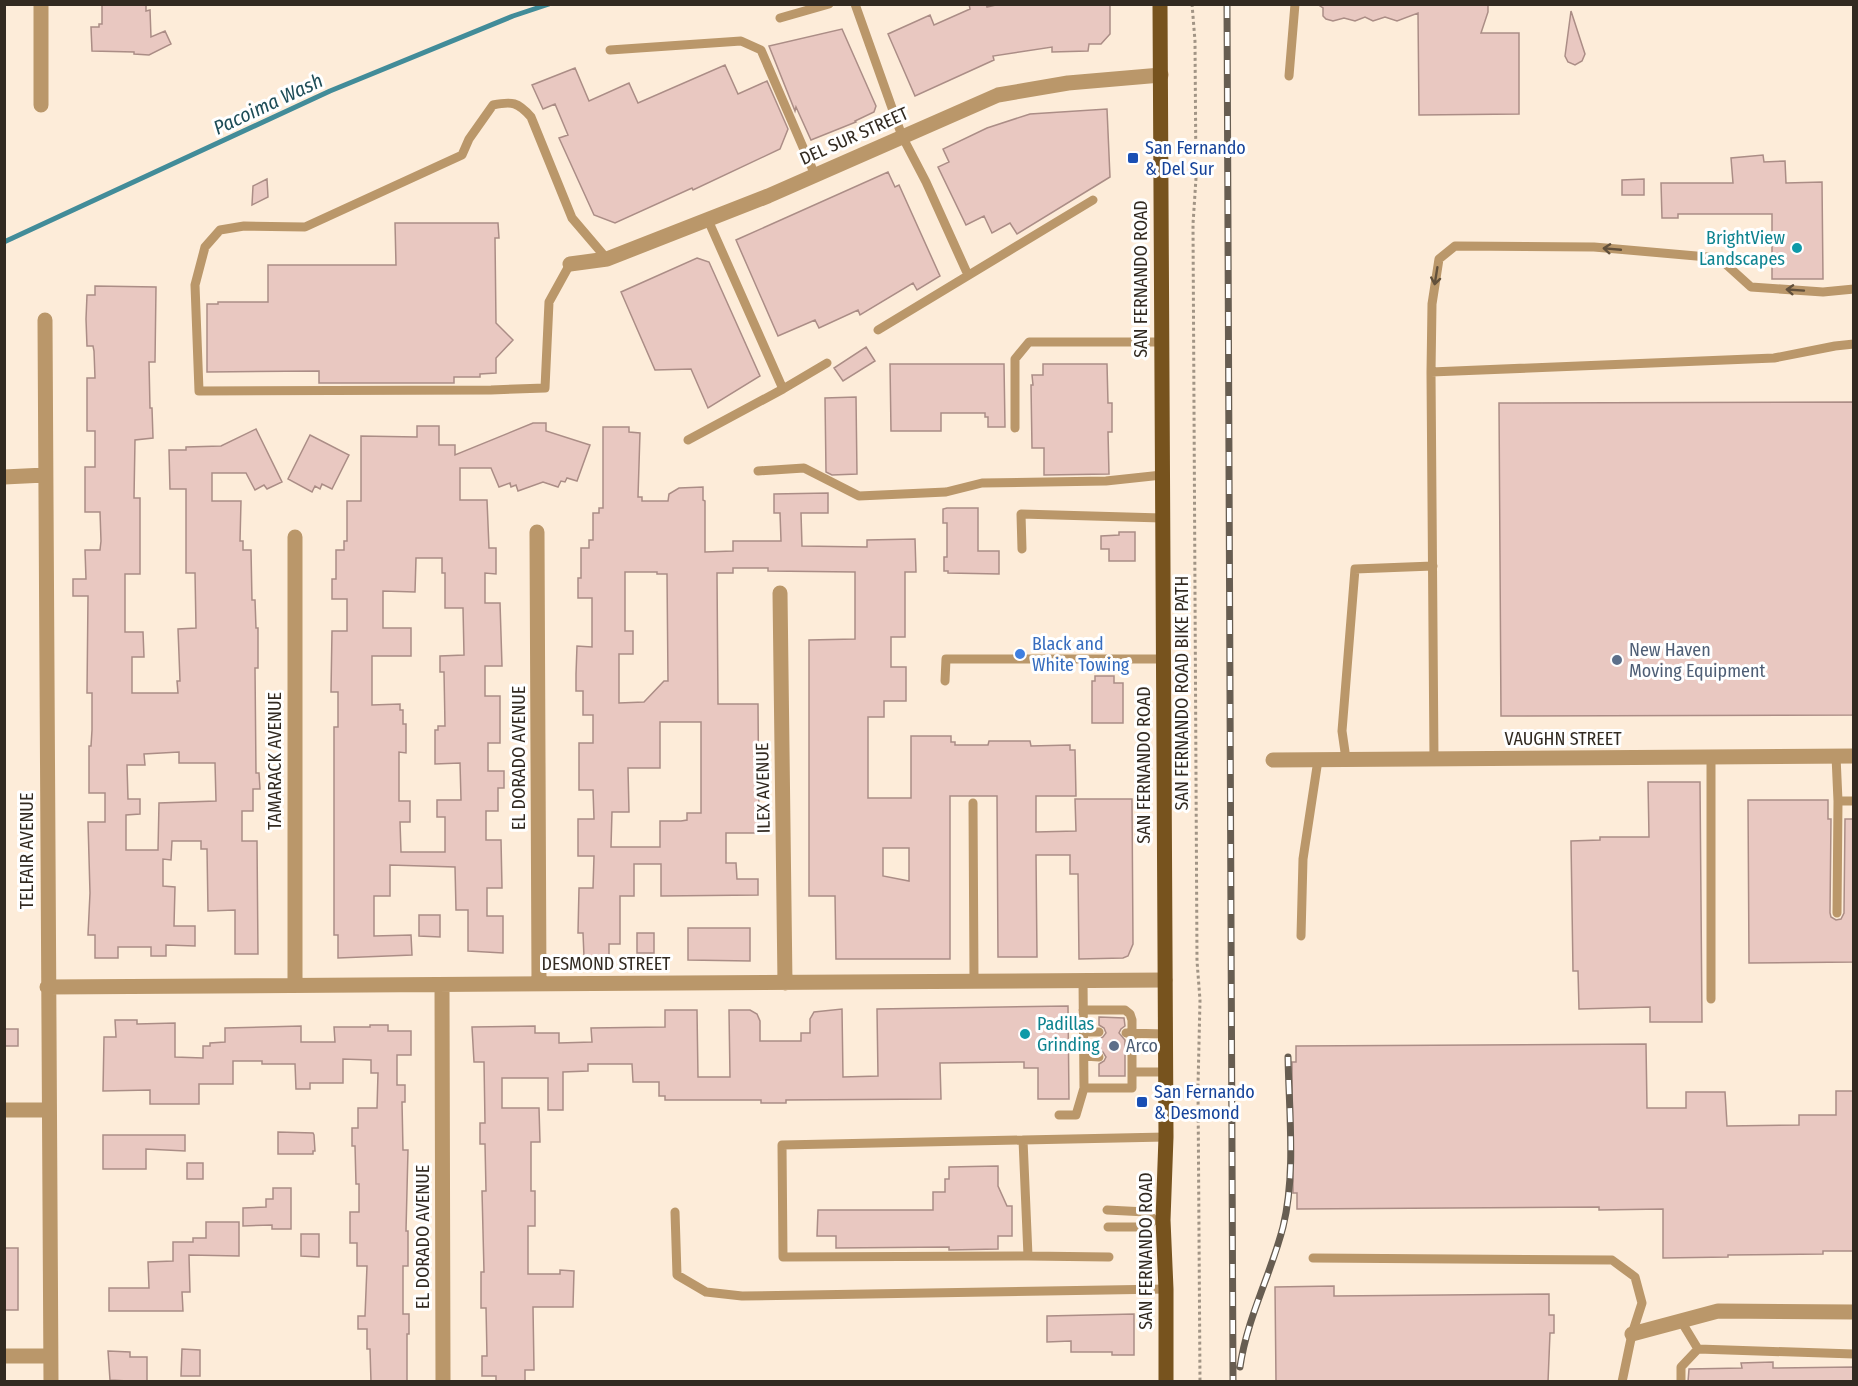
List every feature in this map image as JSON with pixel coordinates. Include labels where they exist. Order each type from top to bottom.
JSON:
[{"type":"main road","name":"SAN FERNANDO ROAD","points":[[1160,4],[1166,1137],[1159,1220],[1166,1289],[1166,1382]]},
{"type":"street","points":[[41,4],[41,105]]},
{"type":"street","name":"DEL SUR STREET","points":[[570,264],[607,259],[708,220],[998,95],[1068,82],[1161,75]]},
{"type":"street","name":"TELFAIR AVENUE","points":[[45,320],[51,1382]]},
{"type":"street","points":[[4,477],[45,475]]},
{"type":"street","name":"EL DORADO AVENUE","points":[[537,532],[539,984]]},
{"type":"street","name":"TAMARACK AVENUE","points":[[295,537],[295,985]]},
{"type":"street","name":"ILEX AVENUE","points":[[780,593],[785,983]]},
{"type":"street","name":"VAUGHN STREET","points":[[1273,760],[1854,756]]},
{"type":"street","name":"DESMOND STREET","points":[[47,987],[1165,980]]},
{"type":"street","name":"EL DORADO AVENUE","points":[[442,985],[443,1382]]},
{"type":"street","points":[[4,1110],[48,1110]]},
{"type":"street","points":[[1632,1334],[1718,1311],[1854,1312]]},
{"type":"street","points":[[4,1356],[50,1356]]},
{"type":"lane","points":[[780,18],[829,4]]},
{"type":"lane","points":[[855,4],[902,136],[926,182],[968,275]]},
{"type":"lane","points":[[1289,76],[1294,4]]},
{"type":"lane","points":[[610,50],[741,41],[761,50],[815,175]]},
{"type":"lane","points":[[570,264],[549,302],[545,388],[199,390],[195,285],[206,246],[220,230],[244,226],[304,227],[462,155],[469,139],[493,105],[507,102],[520,105],[531,117],[572,218],[607,259]]},
{"type":"lane","points":[[878,330],[1093,200]]},
{"type":"lane","points":[[708,220],[783,388]]},
{"type":"lane","points":[[1434,759],[1431,372],[1432,304],[1439,259],[1455,246],[1594,247],[1719,258],[1751,287],[1823,292],[1854,290]]},
{"type":"lane","points":[[1015,428],[1015,359],[1029,342],[1161,342]]},
{"type":"lane","points":[[1431,372],[1774,358],[1854,344]]},
{"type":"lane","points":[[688,440],[827,363]]},
{"type":"lane","points":[[758,471],[804,468],[859,496],[946,492],[982,483],[1106,481],[1162,475]]},
{"type":"lane","points":[[1022,549],[1021,514],[1162,518]]},
{"type":"lane","points":[[1346,759],[1342,731],[1355,569],[1433,566]]},
{"type":"lane","points":[[945,681],[946,659],[1163,659]]},
{"type":"lane","points":[[1836,756],[1837,913]]},
{"type":"lane","points":[[1710,757],[1711,999]]},
{"type":"lane","points":[[1301,936],[1303,859],[1318,760]]},
{"type":"lane","points":[[1838,801],[1854,801]]},
{"type":"lane","points":[[973,803],[974,980]]},
{"type":"lane","points":[[1059,1115],[1076,1115],[1084,1088],[1083,980]]},
{"type":"lane","points":[[1083,1010],[1125,1010],[1130,1014],[1132,1020],[1129,1033],[1132,1088],[1084,1088]]},
{"type":"lane","points":[[1084,1032],[1099,1032]]},
{"type":"lane","points":[[1129,1033],[1165,1034]]},
{"type":"lane","points":[[1084,1056],[1099,1057]]},
{"type":"lane","points":[[1132,1072],[1165,1072]]},
{"type":"lane","points":[[1109,1257],[783,1257],[783,1145],[1166,1137]]},
{"type":"lane","points":[[1023,1140],[1028,1257]]},
{"type":"lane","points":[[1107,1210],[1146,1212],[1159,1220],[1147,1227],[1108,1227]]},
{"type":"lane","points":[[675,1212],[677,1275],[706,1292],[742,1296],[1166,1289]]},
{"type":"lane","points":[[1313,1258],[1612,1260],[1635,1277],[1642,1303],[1632,1334],[1622,1382]]},
{"type":"lane","points":[[1681,1321],[1698,1349]]},
{"type":"lane","points":[[1681,1382],[1681,1367],[1698,1349],[1854,1354]]},
{"type":"path","name":"SAN FERNANDO ROAD BIKE PATH","points":[[1192,4],[1195,41],[1196,178],[1193,236],[1197,950],[1200,1000],[1198,1086],[1200,1382]]},
{"type":"building","points":[[102,4],[146,4],[146,11],[150,10],[151,37],[165,31],[171,44],[149,55],[134,54],[134,52],[92,51],[91,27],[99,27],[99,24],[102,24]]},
{"type":"building","points":[[969,4],[986,4],[987,7],[1000,4],[1110,4],[1110,34],[1101,44],[1089,44],[1088,51],[1052,52],[1052,47],[993,56],[994,60],[915,96],[888,34],[930,15],[934,25],[970,9]]},
{"type":"building","points":[[1317,4],[1488,4],[1488,12],[1481,33],[1519,33],[1519,114],[1419,115],[1418,13],[1397,21],[1385,17],[1373,21],[1365,17],[1355,21],[1344,18],[1333,21],[1323,16],[1323,8]]},
{"type":"building","points":[[1571,11],[1585,54],[1582,61],[1575,65],[1568,62],[1565,56]]},
{"type":"building","points":[[842,29],[876,106],[874,112],[856,122],[811,140],[796,107],[795,111],[769,46]]},
{"type":"building","points":[[725,65],[738,94],[767,81],[788,129],[780,149],[693,190],[692,188],[615,223],[594,215],[559,138],[568,135],[555,104],[543,109],[532,85],[575,68],[589,101],[629,83],[638,103]]},
{"type":"building","points":[[1107,109],[1110,177],[1017,234],[1010,223],[992,233],[984,216],[966,225],[938,167],[949,162],[943,149],[987,128],[1030,114]]},
{"type":"building","name":"BrightView Landscapes","points":[[1763,155],[1764,162],[1785,161],[1786,183],[1822,182],[1823,279],[1772,279],[1772,214],[1678,214],[1678,218],[1662,218],[1661,183],[1733,183],[1731,158]]},
{"type":"building","points":[[888,172],[895,187],[899,185],[940,276],[917,290],[913,283],[860,315],[858,310],[819,328],[815,320],[778,336],[736,240]]},
{"type":"building","points":[[267,179],[268,197],[252,205],[253,186]]},
{"type":"building","points":[[1644,179],[1644,195],[1622,195],[1622,180]]},
{"type":"building","points":[[395,223],[498,223],[499,238],[495,238],[496,323],[513,340],[496,358],[496,373],[480,374],[480,377],[454,377],[454,383],[319,383],[319,371],[207,372],[207,304],[268,302],[268,265],[396,265]]},
{"type":"building","points":[[697,258],[709,262],[760,376],[708,408],[691,369],[655,370],[621,292]]},
{"type":"building","points":[[95,286],[156,287],[155,362],[149,362],[153,438],[135,440],[134,498],[140,498],[140,574],[125,574],[125,632],[143,632],[144,657],[132,657],[132,693],[178,693],[177,681],[180,681],[178,629],[196,628],[195,573],[186,573],[186,489],[170,489],[169,450],[221,446],[256,429],[282,482],[267,489],[264,485],[255,490],[246,473],[212,473],[212,501],[241,501],[240,541],[243,541],[243,550],[251,550],[252,600],[255,600],[256,628],[258,628],[258,668],[255,668],[256,773],[259,773],[260,789],[253,789],[253,811],[242,811],[242,841],[257,841],[258,954],[235,954],[235,910],[208,911],[207,849],[201,849],[201,841],[172,841],[171,860],[163,859],[163,886],[175,887],[174,926],[195,926],[195,946],[166,945],[166,956],[151,956],[151,947],[118,947],[118,958],[95,958],[95,935],[88,935],[90,893],[88,822],[105,822],[105,793],[89,793],[92,693],[87,693],[88,596],[73,596],[73,579],[86,579],[85,550],[100,550],[101,541],[100,512],[85,512],[85,467],[95,467],[95,431],[87,431],[87,378],[95,378],[93,346],[87,346],[87,295],[95,295]],"holes":[[[179,752],[179,763],[215,763],[216,801],[159,803],[158,850],[126,850],[126,815],[140,814],[140,799],[128,799],[127,765],[145,765],[144,754]]]},
{"type":"building","points":[[866,347],[875,361],[843,381],[834,368]]},
{"type":"building","points":[[890,364],[1004,364],[1005,427],[988,427],[988,417],[985,417],[985,413],[941,413],[941,431],[891,431]]},
{"type":"building","points":[[1043,364],[1107,364],[1108,403],[1112,403],[1112,432],[1108,432],[1109,474],[1044,475],[1044,448],[1032,448],[1031,385],[1033,385],[1032,375],[1043,375]]},
{"type":"building","points":[[856,397],[857,474],[832,475],[826,472],[825,398]]},
{"type":"building","points":[[1854,402],[1854,715],[1501,716],[1499,403]]},
{"type":"building","points":[[533,423],[546,423],[546,431],[590,445],[577,481],[567,478],[565,482],[561,481],[558,487],[543,482],[518,491],[516,485],[511,487],[510,483],[499,487],[491,468],[460,468],[460,500],[487,500],[489,548],[496,548],[496,574],[485,573],[485,603],[500,603],[502,666],[485,666],[485,696],[500,696],[500,743],[488,743],[488,771],[504,771],[504,788],[498,788],[498,811],[486,811],[486,840],[501,840],[502,888],[487,888],[487,916],[503,916],[503,953],[468,951],[468,910],[456,910],[455,867],[390,865],[390,896],[374,896],[374,936],[411,935],[412,955],[338,958],[338,935],[334,935],[334,727],[338,727],[338,692],[331,692],[332,631],[347,631],[347,599],[332,599],[332,579],[336,579],[336,550],[344,550],[344,541],[347,541],[347,501],[361,501],[361,436],[417,437],[417,426],[439,426],[439,445],[455,445],[455,455]],"holes":[[[416,558],[442,558],[442,573],[445,573],[445,608],[463,608],[464,655],[440,656],[440,672],[444,672],[445,726],[438,726],[438,730],[435,730],[435,764],[460,763],[461,800],[437,800],[437,817],[445,817],[445,852],[401,852],[400,822],[410,822],[410,801],[399,801],[399,752],[406,753],[406,724],[403,724],[403,710],[400,710],[400,704],[372,705],[372,656],[411,656],[411,628],[383,628],[383,591],[415,592]]]},
{"type":"building","points":[[603,427],[629,427],[629,432],[640,433],[638,497],[642,497],[642,501],[668,501],[669,494],[679,488],[703,487],[705,552],[733,551],[733,541],[781,541],[780,513],[774,513],[774,494],[828,493],[828,513],[801,513],[802,546],[867,547],[867,540],[915,539],[916,572],[905,572],[905,637],[891,637],[891,667],[906,667],[906,701],[884,701],[884,717],[868,717],[868,798],[911,798],[911,736],[951,736],[951,742],[955,742],[955,745],[988,745],[989,741],[1030,741],[1031,746],[1070,745],[1070,750],[1075,750],[1076,796],[1036,796],[1036,832],[1076,831],[1075,799],[1132,799],[1133,944],[1128,956],[1079,959],[1078,874],[1070,874],[1070,855],[1036,855],[1037,957],[998,957],[997,796],[950,796],[950,959],[836,959],[835,896],[809,896],[809,640],[855,639],[855,572],[768,571],[768,568],[733,568],[733,573],[717,573],[718,704],[758,704],[759,833],[726,833],[726,863],[736,863],[737,879],[758,879],[758,895],[661,896],[661,864],[634,864],[634,896],[620,896],[620,944],[609,944],[609,957],[584,957],[583,933],[578,933],[579,888],[593,888],[594,856],[578,856],[578,819],[594,819],[593,790],[579,790],[579,743],[593,743],[593,715],[583,715],[583,691],[576,691],[576,674],[577,646],[592,647],[592,598],[578,598],[578,578],[581,578],[581,548],[589,548],[589,540],[593,540],[593,513],[599,513],[599,508],[603,508]],"holes":[[[625,572],[667,574],[668,681],[664,681],[644,702],[619,703],[619,654],[633,654],[633,631],[625,631]],[[660,722],[701,722],[701,813],[687,813],[687,820],[660,821],[660,847],[611,847],[612,812],[629,812],[628,768],[660,768]],[[883,848],[909,848],[909,881],[883,876]]]},
{"type":"building","points":[[310,435],[349,455],[332,489],[322,484],[320,489],[315,486],[312,492],[288,479]]},
{"type":"building","points":[[978,508],[978,551],[999,551],[999,574],[944,571],[944,557],[947,557],[947,523],[943,523],[943,509]]},
{"type":"building","points":[[1119,532],[1135,532],[1135,561],[1109,561],[1109,549],[1101,549],[1101,536],[1119,535]]},
{"type":"building","points":[[1095,676],[1114,676],[1114,683],[1123,683],[1123,723],[1092,723],[1092,681],[1095,681]]},
{"type":"building","points":[[1648,782],[1700,782],[1702,1022],[1650,1022],[1650,1007],[1579,1009],[1578,971],[1573,971],[1571,841],[1600,840],[1600,837],[1649,837]]},
{"type":"building","points":[[1748,800],[1828,800],[1828,819],[1831,819],[1830,913],[1831,917],[1836,920],[1841,919],[1844,913],[1845,819],[1854,819],[1854,962],[1749,963]]},
{"type":"building","points":[[419,915],[440,915],[440,937],[419,936]]},
{"type":"building","points":[[688,928],[750,928],[750,961],[688,960]]},
{"type":"building","points":[[637,933],[654,933],[654,953],[637,953]]},
{"type":"building","points":[[1068,1006],[1069,1099],[1038,1099],[1038,1068],[1024,1068],[1024,1062],[940,1063],[941,1099],[786,1100],[786,1103],[761,1103],[761,1100],[665,1100],[665,1096],[659,1096],[659,1082],[633,1082],[632,1064],[588,1064],[588,1071],[563,1072],[563,1110],[548,1110],[548,1078],[502,1078],[502,1108],[539,1108],[540,1142],[531,1142],[531,1191],[535,1191],[535,1226],[528,1226],[528,1274],[560,1274],[560,1270],[574,1271],[573,1307],[533,1307],[534,1370],[525,1370],[525,1382],[496,1382],[496,1376],[482,1376],[482,1356],[487,1356],[486,1308],[481,1308],[481,1272],[484,1272],[482,1191],[486,1191],[485,1144],[480,1144],[480,1123],[485,1123],[484,1062],[474,1062],[472,1027],[535,1026],[535,1033],[559,1033],[559,1043],[592,1042],[591,1028],[665,1027],[665,1010],[697,1010],[698,1077],[730,1077],[729,1010],[750,1010],[757,1014],[760,1021],[760,1041],[801,1041],[801,1033],[810,1033],[810,1019],[814,1012],[842,1009],[843,1077],[878,1076],[877,1009]]},
{"type":"building","points":[[1099,1017],[1124,1018],[1125,1026],[1119,1033],[1125,1040],[1125,1076],[1099,1076],[1099,1064],[1106,1057],[1099,1050],[1099,1039],[1106,1033],[1099,1025]]},
{"type":"building","points":[[115,1020],[137,1020],[137,1024],[175,1023],[175,1057],[203,1058],[203,1046],[225,1042],[225,1028],[301,1026],[301,1042],[335,1042],[334,1027],[388,1025],[388,1031],[411,1031],[411,1055],[397,1055],[397,1085],[405,1085],[405,1102],[402,1102],[403,1150],[408,1150],[406,1231],[408,1231],[408,1266],[403,1266],[403,1314],[409,1314],[407,1382],[371,1382],[367,1329],[358,1329],[358,1316],[365,1316],[367,1266],[357,1266],[357,1243],[350,1243],[350,1212],[359,1212],[359,1184],[356,1184],[352,1128],[358,1128],[358,1108],[377,1108],[378,1073],[371,1073],[371,1060],[343,1059],[343,1083],[310,1083],[310,1089],[296,1089],[295,1064],[233,1061],[233,1084],[199,1084],[199,1104],[150,1104],[150,1090],[103,1091],[104,1037],[116,1037]]},
{"type":"building","points":[[4,1029],[18,1029],[18,1046],[4,1046]]},
{"type":"building","points":[[1646,1044],[1647,1108],[1686,1108],[1686,1092],[1725,1092],[1727,1126],[1799,1125],[1799,1115],[1836,1115],[1836,1091],[1854,1091],[1854,1251],[1823,1251],[1823,1254],[1663,1258],[1663,1209],[1599,1210],[1599,1207],[1297,1209],[1297,1193],[1293,1193],[1292,1062],[1296,1062],[1296,1046]]},
{"type":"building","points":[[278,1132],[313,1133],[315,1151],[313,1154],[278,1154]]},
{"type":"building","points":[[103,1135],[185,1135],[185,1151],[146,1149],[146,1169],[103,1169]]},
{"type":"building","points":[[187,1163],[203,1163],[203,1179],[187,1179]]},
{"type":"building","points":[[998,1166],[998,1186],[1007,1206],[1012,1206],[1012,1236],[998,1236],[998,1249],[836,1248],[836,1236],[817,1236],[818,1210],[933,1210],[933,1192],[945,1192],[945,1179],[949,1179],[949,1167]]},
{"type":"building","points":[[273,1188],[291,1188],[291,1229],[272,1229],[272,1225],[243,1226],[243,1208],[266,1207],[266,1199],[273,1199]]},
{"type":"building","points":[[206,1222],[239,1222],[239,1256],[189,1255],[190,1292],[182,1292],[183,1311],[109,1311],[109,1288],[149,1288],[148,1262],[173,1261],[173,1242],[193,1242],[193,1238],[206,1238]]},
{"type":"building","points":[[301,1234],[319,1234],[319,1257],[301,1256]]},
{"type":"building","points":[[4,1248],[18,1248],[18,1310],[4,1310]]},
{"type":"building","points":[[1334,1286],[1334,1296],[1549,1294],[1549,1315],[1554,1315],[1554,1333],[1550,1333],[1548,1382],[1276,1382],[1275,1287]]},
{"type":"building","points":[[1134,1314],[1134,1355],[1112,1355],[1112,1352],[1071,1352],[1071,1341],[1047,1342],[1047,1316]]},
{"type":"building","points":[[182,1349],[200,1350],[200,1376],[181,1376]]},
{"type":"building","points":[[108,1351],[130,1352],[130,1357],[147,1357],[147,1382],[110,1380]]},
{"type":"building","points":[[1773,1362],[1773,1368],[1854,1367],[1854,1382],[1688,1382],[1689,1369],[1742,1368],[1741,1363]]},
{"type":"waterway","name":"Pacoima Wash","points":[[4,242],[330,91],[513,16],[549,4]]},
{"type":"railway","points":[[1227,4],[1233,1382]]},
{"type":"railway","points":[[1240,1367],[1248,1331],[1278,1244],[1287,1207],[1291,1164],[1288,1057]]},
{"type":"place","name":"San Fernando & Del Sur","points":[[1133,158]]},
{"type":"place","name":"BrightView Landscapes","points":[[1797,248]]},
{"type":"place","name":"Black and White Towing","points":[[1020,654]]},
{"type":"place","name":"New Haven Moving Equipment","points":[[1617,660]]},
{"type":"place","name":"Padillas Grinding","points":[[1025,1034]]},
{"type":"place","name":"Arco","points":[[1114,1046]]},
{"type":"place","name":"San Fernando & Desmond","points":[[1142,1102]]}]
